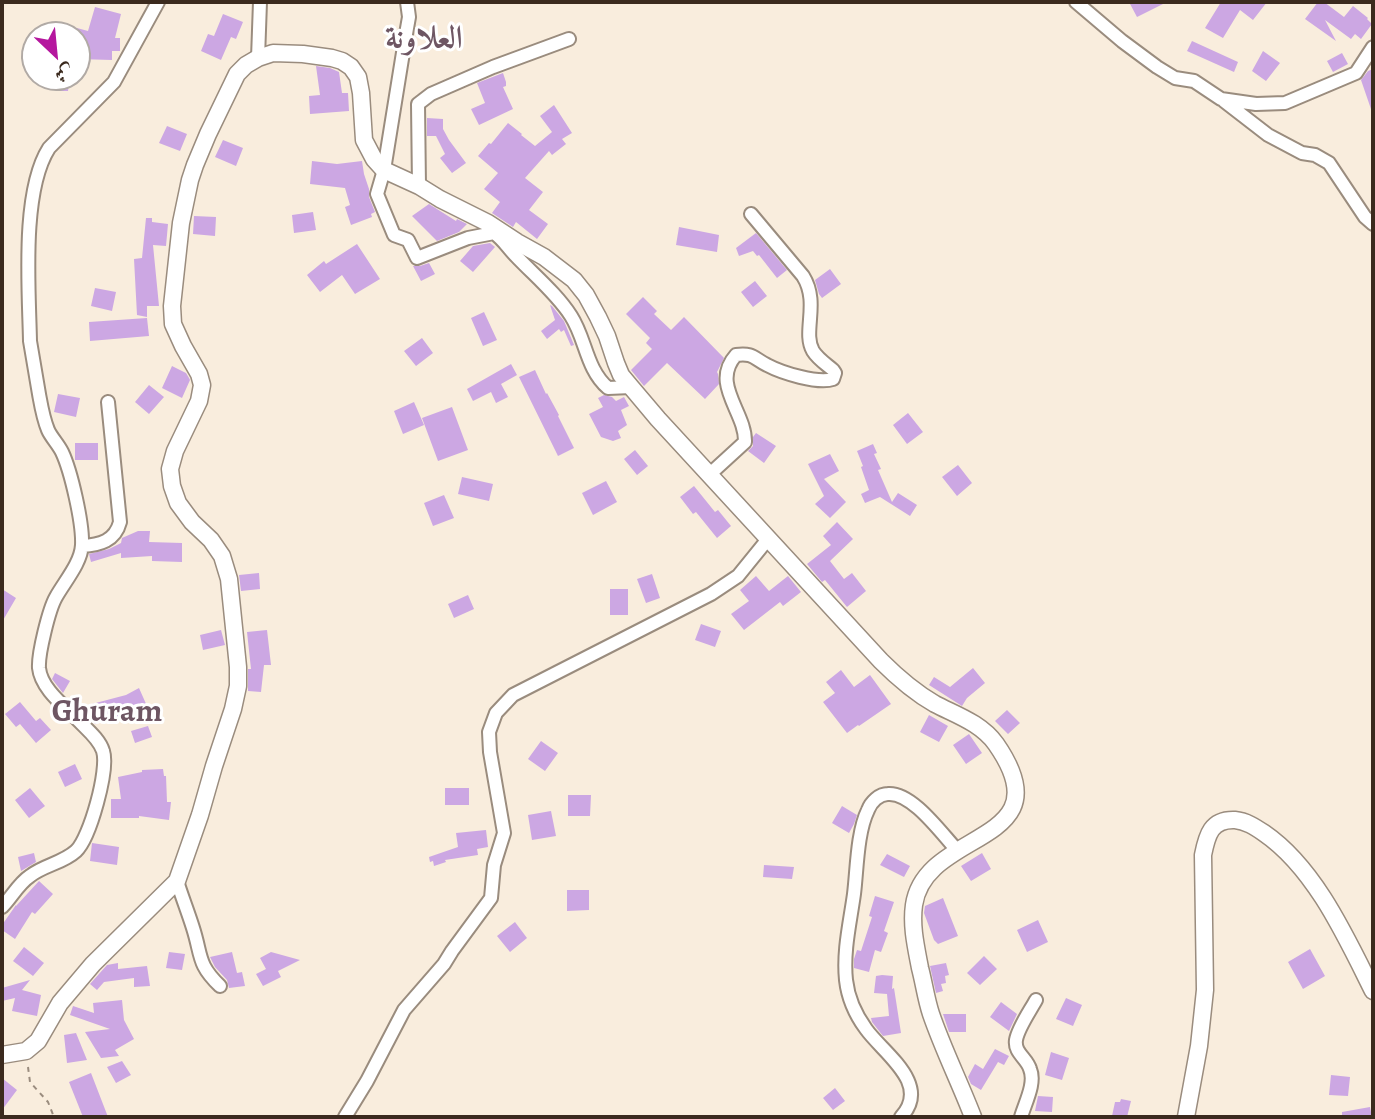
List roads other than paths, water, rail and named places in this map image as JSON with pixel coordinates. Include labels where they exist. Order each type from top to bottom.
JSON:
[{"type":"street","points":[[2,907],[30,876],[66,859],[78,849],[90,826],[105,763],[103,750],[96,739],[49,690],[39,670],[50,613],[55,599],[79,558],[82,546],[78,510],[68,469],[43,417],[32,357],[30,218],[43,157],[114,82],[158,2]]},
{"type":"street","points":[[258,58],[260,2]]},
{"type":"street","points":[[407,2],[409,18],[384,170],[377,194],[394,235],[408,240],[417,258],[468,238],[494,233],[572,317],[588,358],[602,382],[608,388],[631,387]]},
{"type":"street","points":[[1076,2],[1122,41],[1175,78],[1194,81],[1268,135],[1302,153],[1315,155],[1329,163],[1365,217],[1373,224]]},
{"type":"street","points":[[419,186],[418,104],[431,94],[569,38]]},
{"type":"street","points":[[1221,99],[1256,104],[1285,103],[1356,73],[1373,47]]},
{"type":"street","points":[[2,1055],[26,1051],[38,1041],[60,1003],[93,964],[177,881],[233,709],[238,667],[229,579],[222,556],[178,503],[172,486],[170,470],[175,451],[199,401],[202,385],[173,324],[176,265],[190,180],[208,134],[237,74],[246,65],[273,53],[303,54],[332,58],[351,66],[358,77],[365,140],[374,159],[384,170],[488,223],[544,257],[574,280],[598,317],[621,375],[658,419],[906,686],[984,730],[994,741],[1009,765],[1016,788],[1013,807],[1003,822],[981,838],[957,850],[931,870],[914,903],[915,947],[931,1013],[974,1117]]},
{"type":"street","points":[[710,474],[745,442],[726,373],[730,361],[736,355],[747,354],[767,365],[811,379],[830,380],[835,373],[811,348],[809,285],[751,214]]},
{"type":"street","points":[[82,546],[103,543],[112,538],[118,531],[120,522],[108,402]]},
{"type":"street","points":[[345,1117],[404,1010],[444,964],[491,898],[494,865],[505,833],[490,752],[489,732],[496,713],[513,695],[711,594],[738,576],[768,539]]},
{"type":"street","points":[[901,1117],[909,1106],[910,1083],[867,1031],[855,1012],[847,989],[845,969],[848,937],[863,823],[868,809],[874,800],[886,794],[909,800],[957,850]]},
{"type":"street","points":[[1186,1117],[1199,1045],[1205,990],[1203,855],[1206,836],[1215,825],[1226,820],[1241,820],[1252,825],[1293,857],[1310,878],[1355,954],[1373,991]]},
{"type":"street","points":[[177,881],[202,964],[220,986]]},
{"type":"street","points":[[1021,1117],[1032,1081],[1030,1067],[1018,1051],[1016,1038],[1036,1000]]},
{"type":"district","name":"العلاونة","points":[[424,40]]},
{"type":"district","name":"Ghuram","points":[[107,713]]}]
